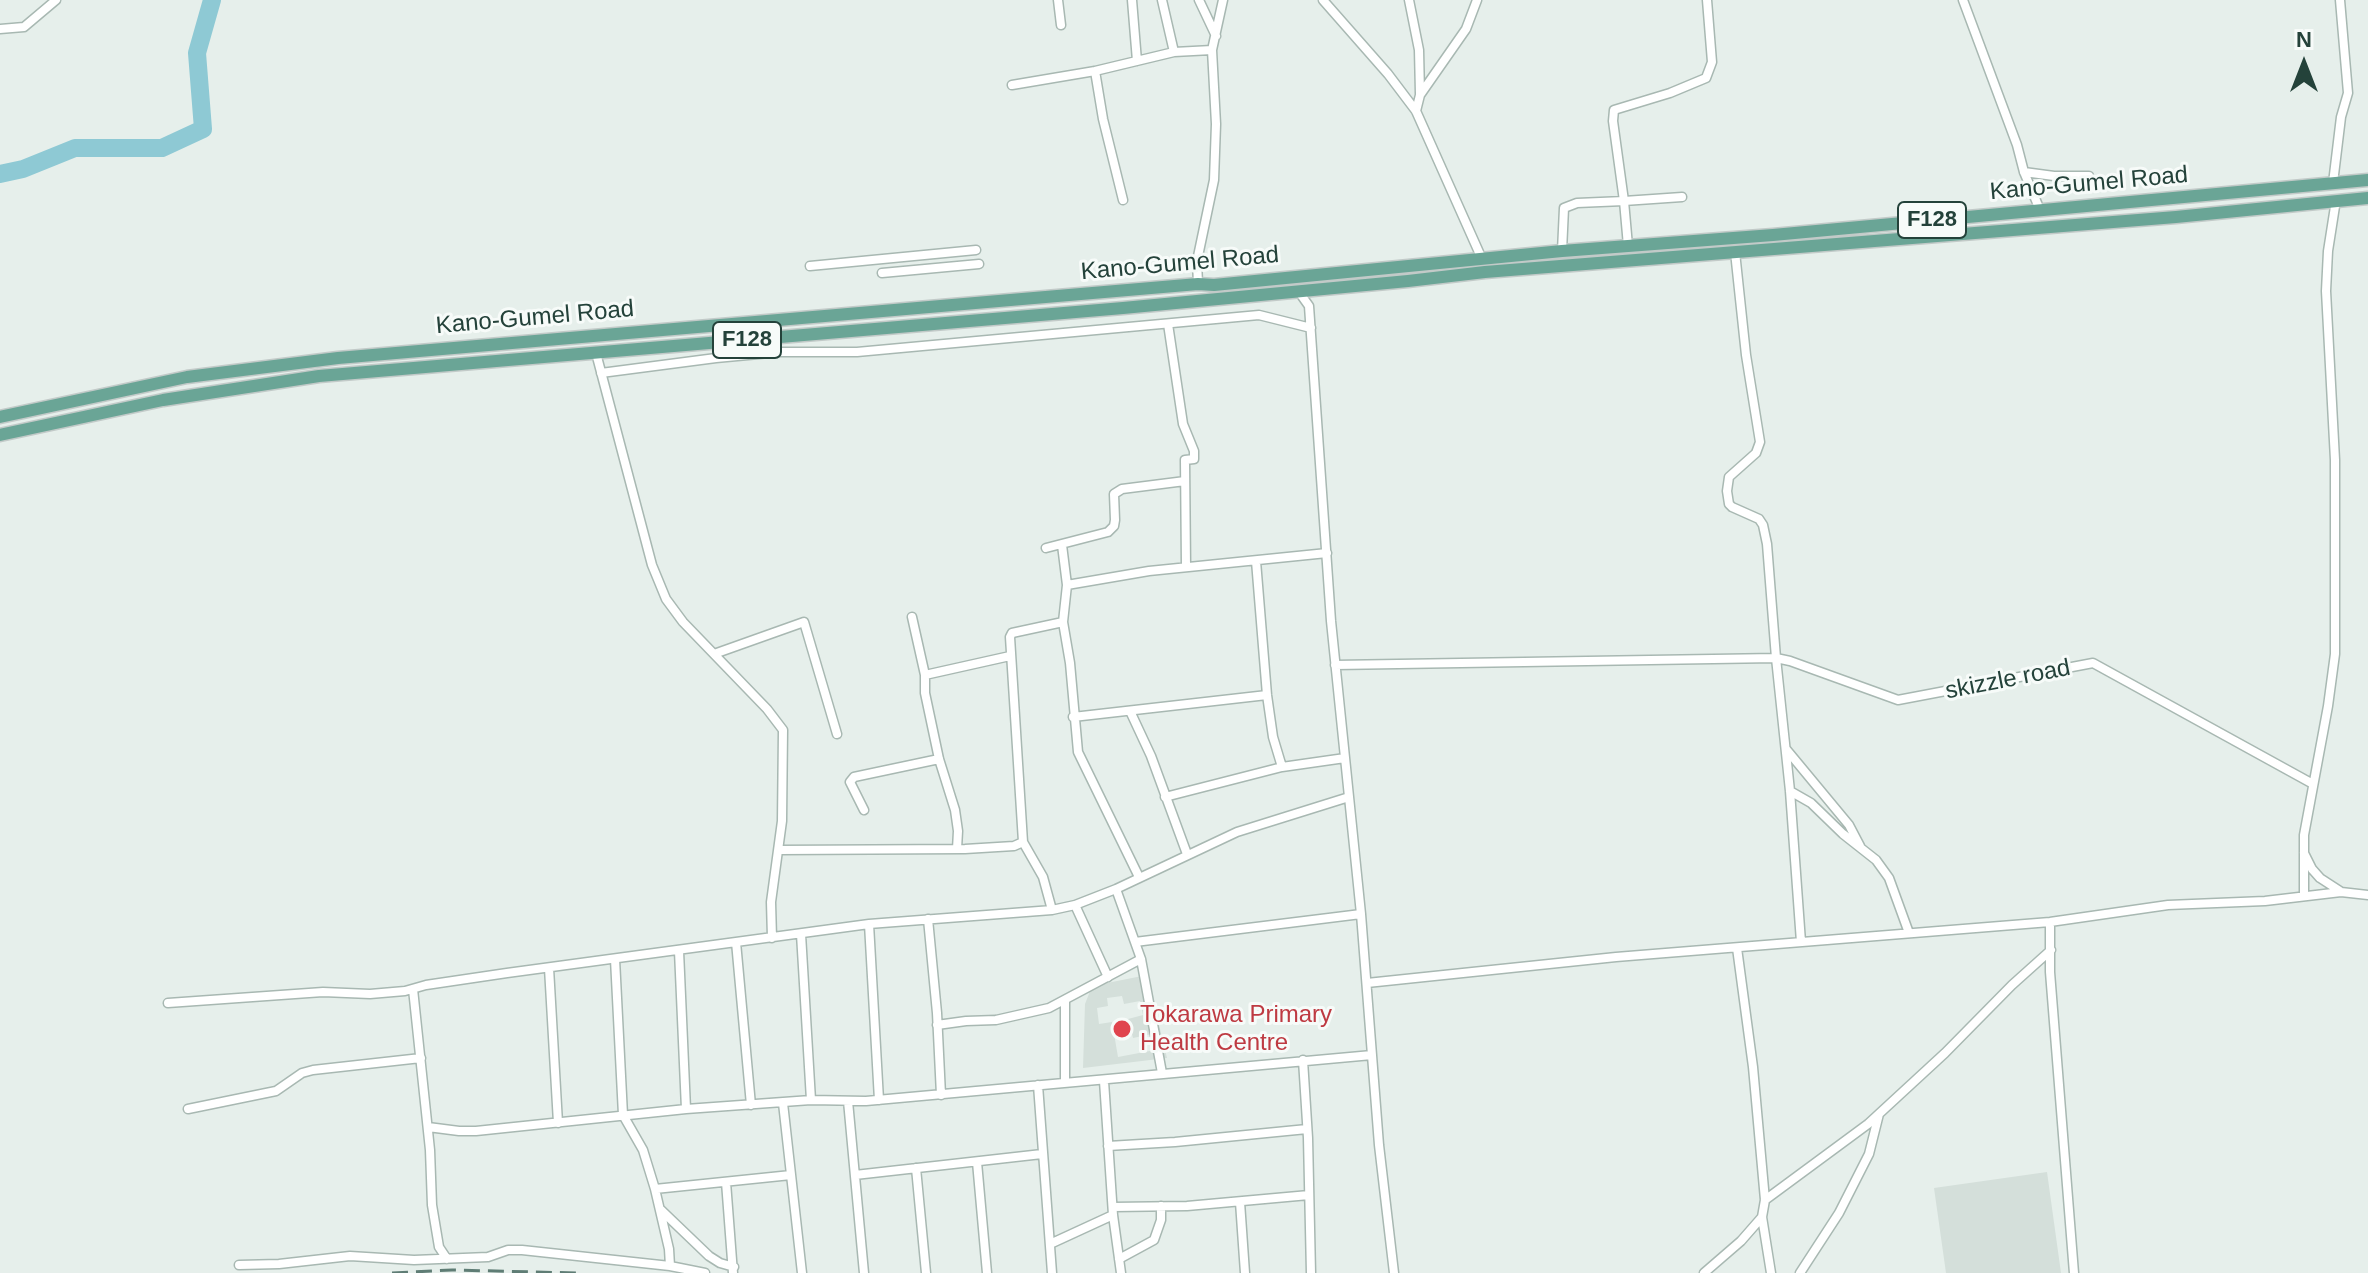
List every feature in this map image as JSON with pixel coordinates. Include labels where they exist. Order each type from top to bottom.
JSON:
[{"type":"main road","name":"Kano-Gumel Road","points":[[0,435],[191,395],[319,376],[1299,292],[1485,272],[1591,256],[1628,246],[2368,180]]},
{"type":"main road","name":"Kano-Gumel Road","points":[[0,417],[187,377],[364,355],[1214,285],[1562,251],[1591,256],[1735,252],[2176,217],[2368,198]]},
{"type":"main road","points":[[903,310],[903,327]]},
{"type":"main road","points":[[187,377],[191,395]]},
{"type":"street","points":[[0,29],[24,27],[56,0]]},
{"type":"street","points":[[1058,0],[1061,25]]},
{"type":"street","points":[[1132,0],[1137,61]]},
{"type":"street","points":[[1162,0],[1174,52]]},
{"type":"street","points":[[1199,0],[1216,36]]},
{"type":"street","points":[[1198,284],[1197,261],[1214,180],[1216,124],[1212,50],[1223,0]]},
{"type":"street","points":[[1323,0],[1416,111],[1482,259]]},
{"type":"street","points":[[1409,0],[1419,50],[1420,95],[1416,111]]},
{"type":"street","points":[[1420,95],[1466,29],[1477,0]]},
{"type":"street","points":[[1628,246],[1614,110],[1706,78],[1712,62],[1707,0]]},
{"type":"street","points":[[1963,0],[2040,210]]},
{"type":"street","points":[[2333,183],[2341,117],[2348,93],[2340,0]]},
{"type":"street","points":[[1012,85],[1095,71],[1174,52],[1212,50]]},
{"type":"street","points":[[1095,71],[1123,200]]},
{"type":"street","points":[[2024,172],[2089,176]]},
{"type":"street","points":[[1562,251],[1564,208],[1577,203],[1682,197]]},
{"type":"street","points":[[2304,895],[2303,847],[2335,654],[2335,460],[2326,291],[2336,200]]},
{"type":"street","points":[[810,266],[976,250]]},
{"type":"street","points":[[1735,252],[1746,355],[1760,442],[1756,453],[1729,477],[1727,491],[1732,507],[1759,519],[1767,544],[1801,942]]},
{"type":"street","points":[[882,273],[979,264]]},
{"type":"street","points":[[1299,292],[1309,306],[1335,665],[1361,914],[1379,1145],[1394,1273]]},
{"type":"street","points":[[601,373],[767,353],[857,352],[1259,315],[1311,328]]},
{"type":"street","points":[[1168,324],[1183,424],[1194,451],[1194,459],[1185,460],[1186,567]]},
{"type":"street","points":[[596,353],[656,573],[672,609],[783,730],[784,770],[779,850],[771,902],[772,938]]},
{"type":"street","points":[[1046,548],[1104,534],[1112,529],[1115,520],[1114,494],[1122,489],[1185,481]]},
{"type":"street","points":[[1062,545],[1067,585],[1063,622],[1078,752],[1139,877]]},
{"type":"street","points":[[1067,585],[1186,567],[1327,553]]},
{"type":"street","points":[[1256,561],[1267,695],[1273,737],[1282,767]]},
{"type":"street","points":[[912,617],[939,759],[955,810],[957,849]]},
{"type":"street","points":[[714,654],[804,622],[837,734]]},
{"type":"street","points":[[1052,910],[1043,877],[1023,842],[1010,637],[1012,633],[1063,622]]},
{"type":"street","points":[[925,675],[1010,656]]},
{"type":"street","name":"skizzle road","points":[[1335,665],[1776,658],[1898,700],[2093,663],[2313,784]]},
{"type":"street","points":[[1073,717],[1267,695]]},
{"type":"street","points":[[1130,711],[1151,756],[1187,854]]},
{"type":"street","points":[[1786,749],[1849,825],[1860,847]]},
{"type":"street","points":[[1165,797],[1282,767],[1345,758]]},
{"type":"street","points":[[864,810],[850,782],[854,777],[939,759]]},
{"type":"street","points":[[1790,791],[1811,803],[1876,860],[1889,878],[1909,933]]},
{"type":"street","points":[[168,1003],[323,992],[370,994],[869,924],[1052,910],[1075,905],[1116,889],[1248,828],[1349,797]]},
{"type":"street","points":[[779,850],[957,849],[1023,842]]},
{"type":"street","points":[[2303,847],[2312,869],[2341,892]]},
{"type":"street","points":[[1116,889],[1141,959],[1162,1073]]},
{"type":"street","points":[[1367,983],[1616,957],[2050,922],[2168,905],[2265,901],[2341,892],[2368,895]]},
{"type":"street","points":[[1075,905],[1108,977]]},
{"type":"street","points":[[1135,942],[1361,914]]},
{"type":"street","points":[[928,919],[941,1095]]},
{"type":"street","points":[[2050,922],[2051,986],[2074,1273]]},
{"type":"street","points":[[869,924],[879,1100]]},
{"type":"street","points":[[801,934],[811,1100]]},
{"type":"street","points":[[736,942],[751,1105]]},
{"type":"street","points":[[1737,948],[1753,1067],[1765,1200],[1762,1217],[1771,1273]]},
{"type":"street","points":[[1765,1200],[1879,1114],[2051,950]]},
{"type":"street","points":[[679,951],[686,1109]]},
{"type":"street","points":[[615,959],[623,1115],[643,1150],[661,1209],[670,1266]]},
{"type":"street","points":[[937,1025],[996,1020],[1032,1013],[1065,1000],[1141,959]]},
{"type":"street","points":[[549,968],[558,1123]]},
{"type":"street","points":[[413,989],[428,1127],[432,1205],[439,1247],[447,1259]]},
{"type":"street","points":[[1065,1000],[1065,1082]]},
{"type":"street","points":[[428,1127],[476,1131],[686,1109],[811,1100],[879,1100],[1372,1055]]},
{"type":"street","points":[[188,1109],[276,1091],[302,1073],[313,1070],[421,1058]]},
{"type":"street","points":[[1303,1060],[1311,1273]]},
{"type":"street","points":[[1104,1081],[1113,1211],[1121,1273]]},
{"type":"street","points":[[1038,1085],[1052,1273]]},
{"type":"street","points":[[848,1101],[864,1273]]},
{"type":"street","points":[[783,1103],[802,1273]]},
{"type":"street","points":[[1800,1273],[1839,1213],[1869,1154],[1879,1114]]},
{"type":"street","points":[[1108,1146],[1307,1129]]},
{"type":"street","points":[[855,1175],[1042,1154]]},
{"type":"street","points":[[977,1162],[987,1273]]},
{"type":"street","points":[[916,1168],[926,1273]]},
{"type":"street","points":[[655,1189],[791,1175]]},
{"type":"street","points":[[726,1182],[734,1270]]},
{"type":"street","points":[[1050,1244],[1113,1211],[1309,1195]]},
{"type":"street","points":[[1240,1202],[1245,1273]]},
{"type":"street","points":[[1119,1259],[1154,1240],[1161,1220],[1161,1206]]},
{"type":"street","points":[[661,1209],[709,1256],[734,1270]]},
{"type":"street","points":[[1704,1273],[1741,1241],[1762,1217]]},
{"type":"street","points":[[431,1259],[439,1247]]},
{"type":"street","points":[[239,1265],[350,1256],[388,1260],[488,1257],[508,1250],[522,1250],[670,1266],[705,1273]]},
{"type":"shaded area","points":[[1147,975],[1167,1058],[1083,1068],[1085,1004],[1092,986]],"holes":[[[1122,996],[1124,1004],[1140,1001],[1143,1015],[1128,1019],[1133,1038],[1152,1034],[1155,1050],[1118,1057],[1112,1022],[1099,1024],[1097,1008],[1108,1006],[1107,998]]]},
{"type":"shaded area","points":[[2047,1172],[2061,1273],[1946,1273],[1934,1188]]},
{"type":"waterway","points":[[0,174],[23,169],[75,148],[162,148],[203,129],[197,53],[212,0]]},
{"type":"railway","points":[[392,1273],[452,1270],[577,1273]]},
{"type":"place","name":"Tokarawa Primary Health Centre","points":[[1122,1029]]}]
